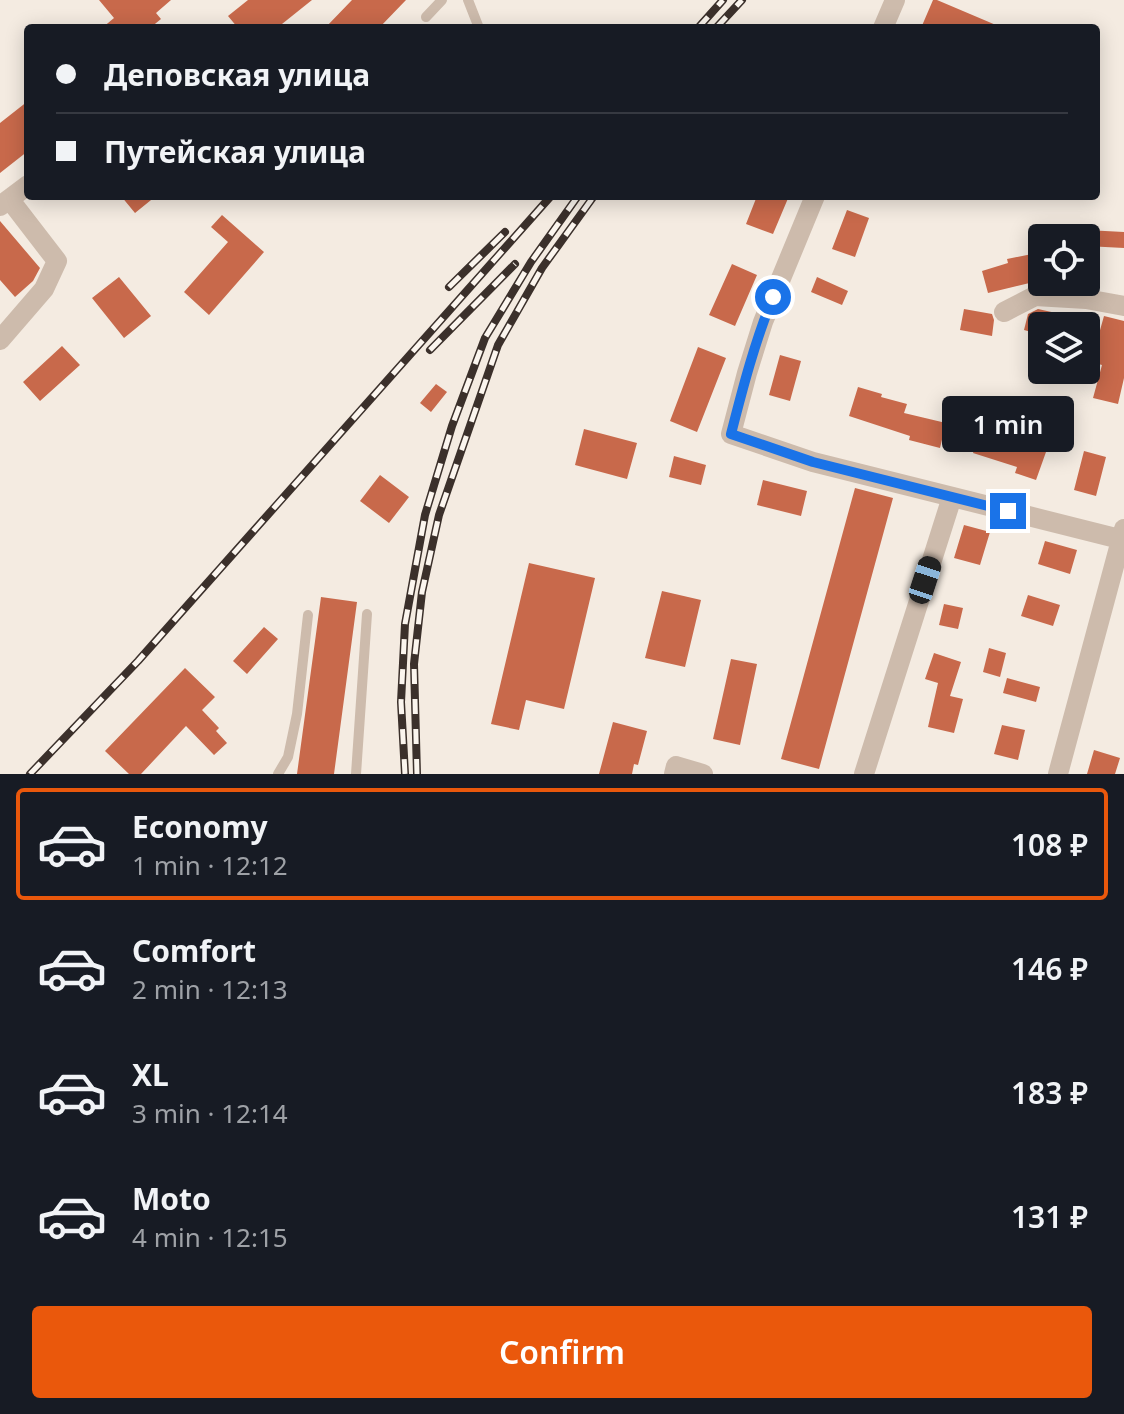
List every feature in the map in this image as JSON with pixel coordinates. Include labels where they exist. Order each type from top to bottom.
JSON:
[{"type":"street","points":[[885,24],[895,0]]},
{"type":"street","points":[[0,340],[44,289],[57,261],[5,203],[24,188]]},
{"type":"street","points":[[813,200],[763,322],[731,434],[813,462],[1123,536],[1058,774]]},
{"type":"street","points":[[1004,312],[1035,296],[1086,299],[1124,306]]},
{"type":"street","points":[[864,774],[952,497]]},
{"type":"street","points":[[675,770],[703,774]]},
{"type":"lane","points":[[426,17],[442,0]]},
{"type":"lane","points":[[468,0],[477,24]]},
{"type":"lane","points":[[356,774],[367,614]]},
{"type":"lane","points":[[278,774],[288,757],[297,714],[308,615]]},
{"type":"building","points":[[99,0],[171,0],[156,13],[161,19],[155,24],[107,24],[114,18]]},
{"type":"building","points":[[248,0],[312,0],[282,24],[235,24],[228,16]]},
{"type":"building","points":[[352,0],[406,0],[383,24],[329,24]]},
{"type":"building","points":[[933,0],[937,0],[994,24],[923,24]]},
{"type":"building","points":[[24,104],[24,154],[0,173],[0,123]]},
{"type":"building","points":[[124,200],[151,200],[135,213]]},
{"type":"building","points":[[755,200],[787,200],[773,234],[746,224]]},
{"type":"building","points":[[847,210],[869,218],[855,257],[832,249]]},
{"type":"building","points":[[222,215],[264,252],[209,315],[184,292],[228,242],[211,227]]},
{"type":"building","points":[[0,221],[40,268],[33,281],[15,297],[0,280]]},
{"type":"building","points":[[1100,231],[1124,232],[1124,248],[1100,247]]},
{"type":"building","points":[[1028,255],[1028,283],[988,293],[982,271],[1008,263],[1007,259]]},
{"type":"building","points":[[732,264],[757,275],[735,326],[709,315]]},
{"type":"building","points":[[119,277],[151,316],[124,338],[92,298]]},
{"type":"building","points":[[817,277],[848,291],[842,305],[811,292]]},
{"type":"building","points":[[964,309],[992,314],[992,336],[960,330]]},
{"type":"building","points":[[1104,316],[1124,321],[1124,378],[1118,404],[1093,398],[1097,384],[1100,384],[1102,365],[1100,330]]},
{"type":"building","points":[[62,346],[80,365],[40,401],[23,382]]},
{"type":"building","points":[[698,347],[726,358],[697,432],[670,421]]},
{"type":"building","points":[[780,355],[801,361],[790,401],[769,395]]},
{"type":"building","points":[[436,384],[447,392],[431,412],[420,403]]},
{"type":"building","points":[[858,387],[907,404],[904,413],[946,423],[940,448],[909,440],[910,436],[849,416]]},
{"type":"building","points":[[584,429],[637,443],[627,479],[575,465]]},
{"type":"building","points":[[980,432],[1046,452],[1036,480],[1015,473],[1017,467],[973,453]]},
{"type":"building","points":[[1084,451],[1106,457],[1096,496],[1074,490]]},
{"type":"building","points":[[674,456],[706,465],[701,485],[669,477]]},
{"type":"building","points":[[380,475],[409,497],[389,523],[360,501]]},
{"type":"building","points":[[763,480],[807,491],[801,516],[757,505]]},
{"type":"building","points":[[855,488],[893,498],[819,769],[781,759]]},
{"type":"building","points":[[964,525],[990,532],[980,565],[954,558]]},
{"type":"building","points":[[1045,541],[1077,550],[1070,574],[1038,564]]},
{"type":"building","points":[[529,563],[595,578],[564,709],[526,700],[519,730],[491,724]]},
{"type":"building","points":[[662,591],[701,600],[685,667],[645,658]]},
{"type":"building","points":[[1028,595],[1060,605],[1053,626],[1021,616]]},
{"type":"building","points":[[321,597],[357,602],[334,774],[297,774]]},
{"type":"building","points":[[944,604],[963,608],[958,629],[939,625]]},
{"type":"building","points":[[264,627],[278,639],[247,674],[233,661]]},
{"type":"building","points":[[989,648],[1006,653],[1000,677],[983,672]]},
{"type":"building","points":[[934,653],[961,662],[950,696],[963,699],[954,733],[928,727],[938,683],[925,679]]},
{"type":"building","points":[[731,659],[757,664],[740,745],[713,739]]},
{"type":"building","points":[[185,668],[215,697],[202,710],[219,728],[216,731],[227,743],[214,755],[186,726],[141,774],[129,774],[105,751]]},
{"type":"building","points":[[1007,678],[1040,687],[1036,702],[1003,693]]},
{"type":"building","points":[[613,722],[647,731],[638,765],[634,764],[632,774],[599,774]]},
{"type":"building","points":[[1002,725],[1025,730],[1018,760],[994,754]]},
{"type":"building","points":[[1094,750],[1120,758],[1115,774],[1087,774]]},
{"type":"railway","points":[[702,24],[723,0]]},
{"type":"railway","points":[[720,24],[742,0]]},
{"type":"railway","points":[[30,774],[138,661],[547,200]]},
{"type":"railway","points":[[405,774],[401,702],[405,624],[425,515],[452,426],[485,338],[531,262],[575,200]]},
{"type":"railway","points":[[417,774],[414,664],[422,592],[439,515],[498,345],[542,268],[591,200]]},
{"type":"railway","points":[[449,287],[505,232]]},
{"type":"railway","points":[[430,350],[515,264]]},
{"type":"route","points":[[773,297],[747,373],[731,434],[813,462],[1008,511]]}]
